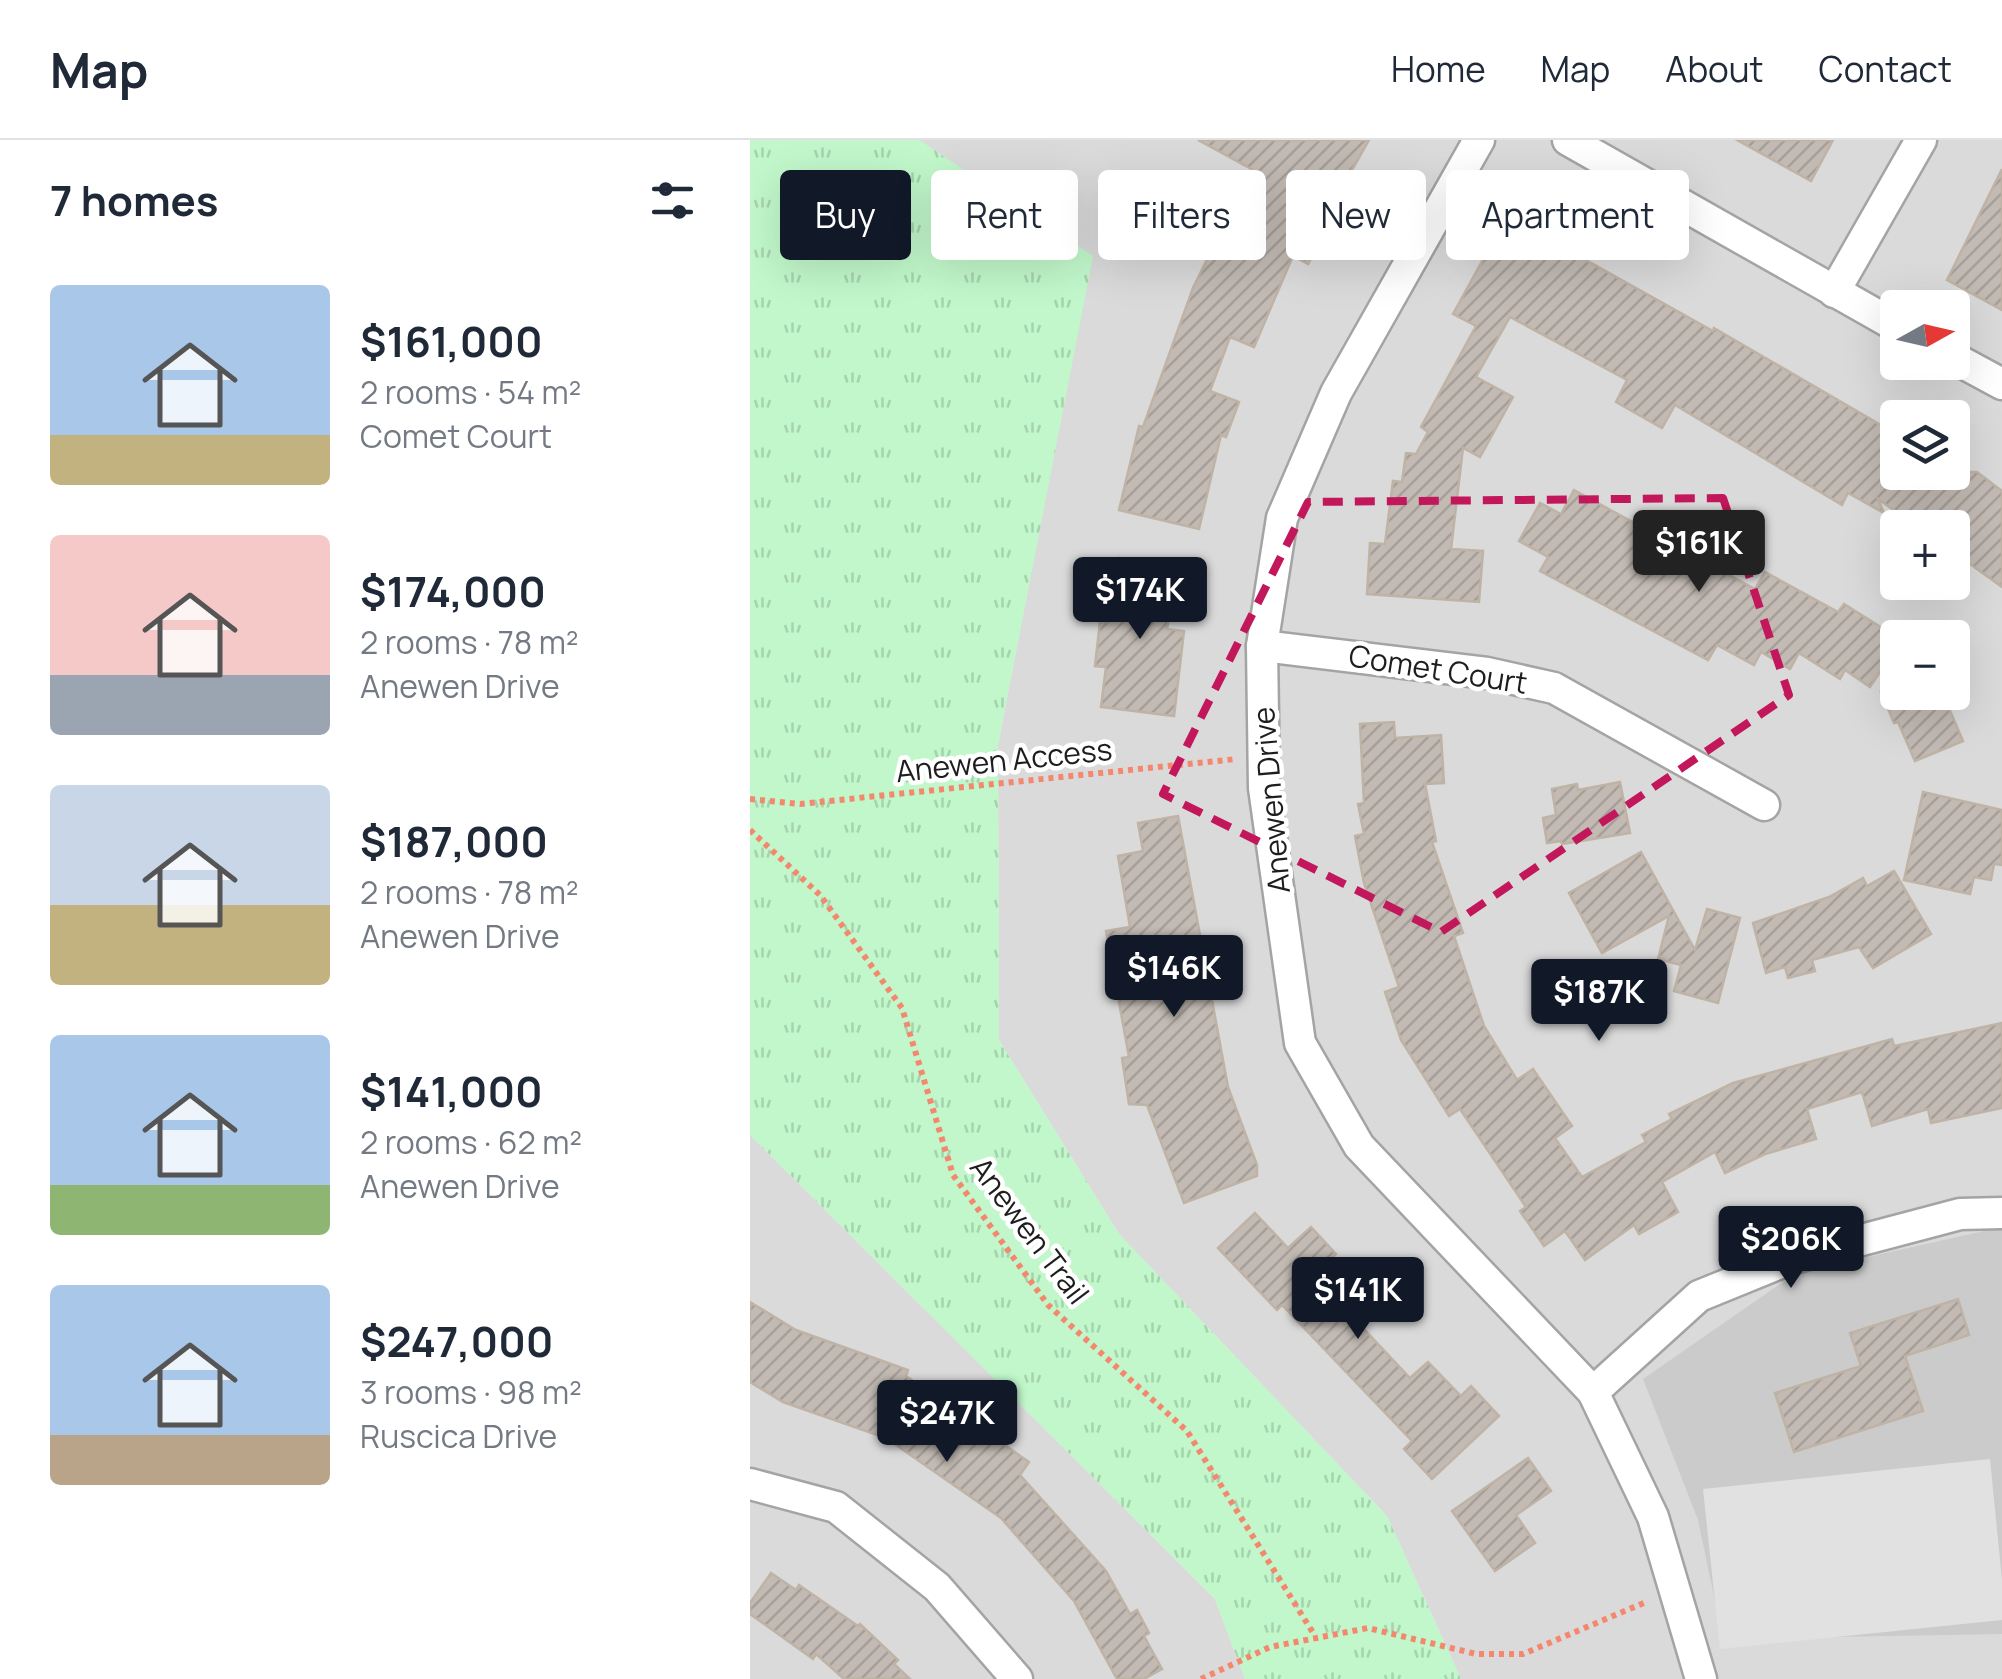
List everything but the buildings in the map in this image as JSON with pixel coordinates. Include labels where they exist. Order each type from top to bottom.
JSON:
[{"type":"street","name":"Anewen Drive","points":[[1479,140],[1336,393],[1282,518],[1262,646],[1264,788],[1300,1043],[1359,1146],[1593,1392],[1653,1517],[1701,1679]]},
{"type":"street","points":[[1568,140],[1880,316]]},
{"type":"street","points":[[1834,292],[1922,140]]},
{"type":"street","points":[[1970,367],[2002,384]]},
{"type":"street","name":"Comet Court","points":[[1262,646],[1487,674],[1554,688],[1764,805]]},
{"type":"street","points":[[1593,1392],[1699,1296],[1790,1259],[1960,1214],[2002,1213]]},
{"type":"street","points":[[750,1484],[836,1508],[937,1587],[1017,1679]]},
{"type":"path","name":"Anewen Access","points":[[750,799],[800,804],[1263,757]]},
{"type":"path","name":"Anewen Trail","points":[[750,830],[820,895],[902,1008],[954,1175],[1048,1305],[1187,1431],[1315,1636]]},
{"type":"path","points":[[1201,1679],[1271,1647],[1372,1628],[1476,1654],[1523,1654],[1621,1615],[1676,1588]]},
{"type":"highlighted area","points":[[1723,498],[1789,695],[1441,932],[1163,794],[1308,502]]},
{"type":"shaded area","points":[[919,140],[2002,140],[2002,1679],[1461,1679],[1387,1516],[1119,1234],[999,1040],[998,745],[1092,257],[1078,248],[1078,170],[963,170]]},
{"type":"shaded area","points":[[750,1135],[1215,1599],[1245,1679],[750,1679]]},
{"type":"shaded area","points":[[2002,1227],[2002,1634],[1723,1639],[1698,1520],[1643,1379],[1796,1273]]},
{"type":"shaded area","points":[[1990,1459],[2002,1620],[1720,1649],[1703,1489]]},
{"type":"green space","points":[[750,140],[919,140],[964,170],[931,170],[931,260],[1078,260],[1078,246],[1093,256],[998,745],[999,1040],[1119,1234],[1387,1516],[1461,1679],[1245,1679],[1215,1599],[750,1135]]}]
